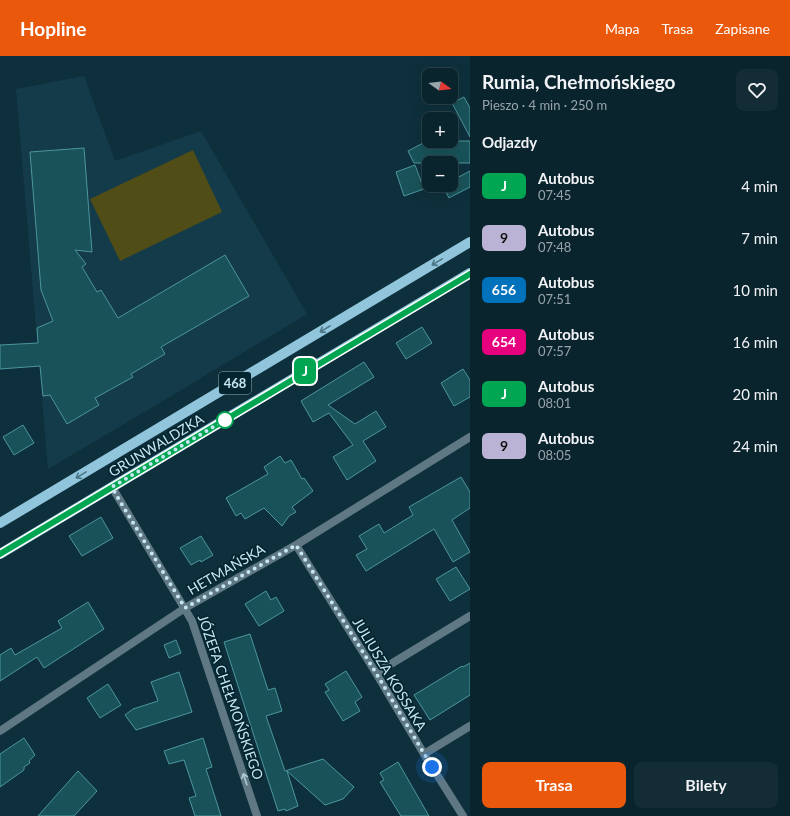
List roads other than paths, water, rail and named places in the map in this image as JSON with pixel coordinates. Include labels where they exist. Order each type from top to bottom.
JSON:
[{"type":"main road","name":"GRUNWALDZKA","points":[[0,523],[470,242]]},
{"type":"main road","name":"GRUNWALDZKA","points":[[0,554],[470,274]]},
{"type":"street","name":"HETMAŃSKA","points":[[0,731],[185,608],[296,545],[470,437]]},
{"type":"street","name":"JÓZEFA CHEŁMOŃSKIEGO","points":[[112,487],[192,621],[257,816]]},
{"type":"street","name":"JULIUSZA KOSSAKA","points":[[296,545],[463,816]]},
{"type":"street","points":[[376,673],[470,616]]},
{"type":"street","points":[[424,754],[470,726]]}]
